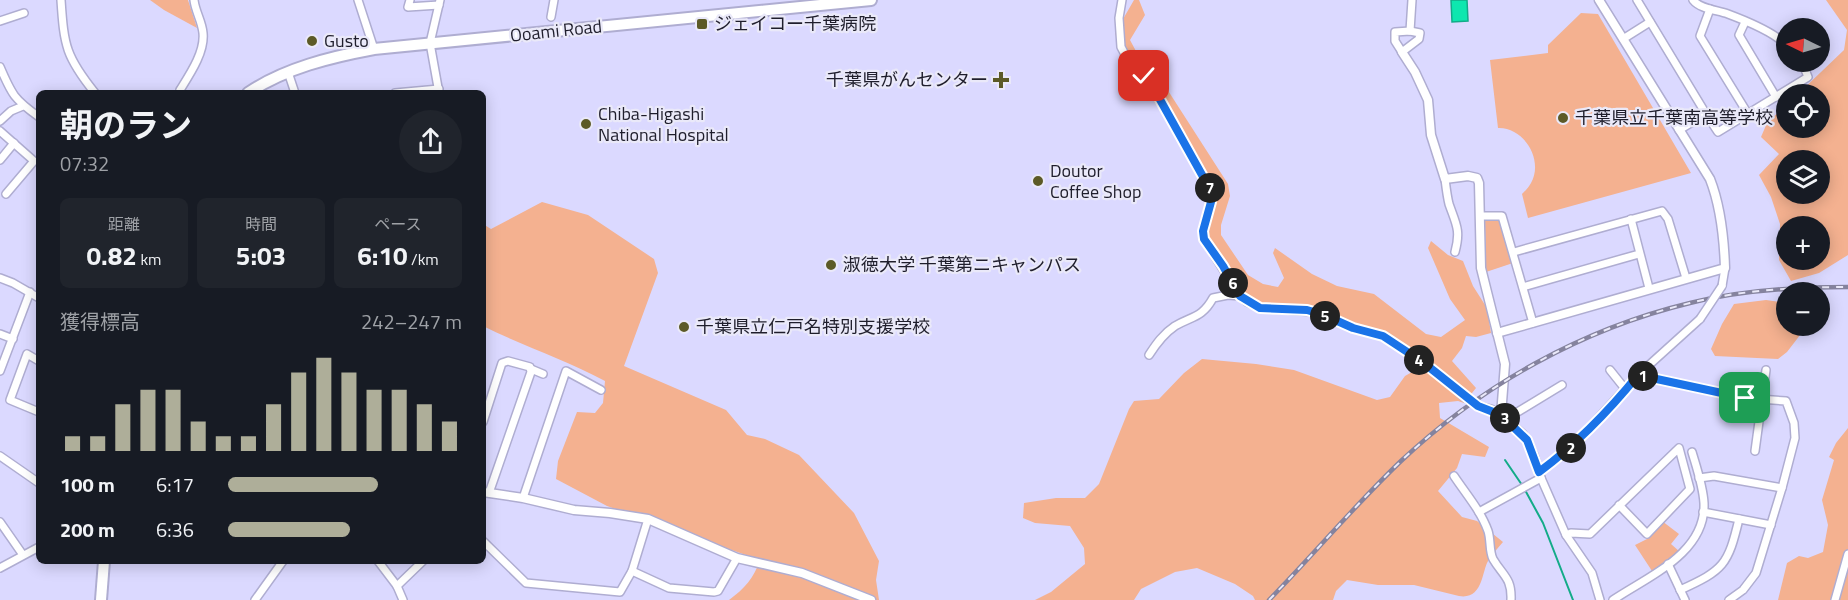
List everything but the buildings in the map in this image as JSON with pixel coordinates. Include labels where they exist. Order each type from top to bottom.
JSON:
[{"type":"main road","name":"Ooami Road","points":[[253,90],[274,78],[307,65],[374,49],[871,0]]},
{"type":"main road","points":[[101,600],[104,564]]},
{"type":"street","points":[[61,0],[65,46],[73,62],[93,90]]},
{"type":"street","points":[[180,90],[194,67],[203,40],[203,29],[195,0]]},
{"type":"street","points":[[358,0],[374,49]]},
{"type":"street","points":[[410,0],[408,7],[440,2],[430,43],[439,90]]},
{"type":"street","points":[[551,17],[554,0]]},
{"type":"street","points":[[1122,0],[1119,18],[1121,47],[1128,60],[1153,87],[1211,191],[1211,202],[1203,231],[1204,239],[1240,296]]},
{"type":"street","points":[[1410,32],[1412,0]]},
{"type":"street","points":[[1479,512],[1540,475],[1571,448],[1638,375],[1701,319],[1722,286],[1725,268],[1723,236],[1715,193],[1705,171],[1599,0]]},
{"type":"street","points":[[1693,0],[1697,5],[1745,22],[1776,37]]},
{"type":"street","points":[[1639,1],[1718,132],[1776,97],[1739,35],[1745,22]]},
{"type":"street","points":[[1710,9],[1700,36],[1748,114]]},
{"type":"street","points":[[0,21],[24,13]]},
{"type":"street","points":[[1623,39],[1650,22]]},
{"type":"street","points":[[1402,52],[1419,39],[1420,33],[1395,32],[1395,41],[1402,52],[1415,72],[1428,100],[1431,135],[1445,179],[1449,202],[1458,226],[1459,239],[1455,252]]},
{"type":"street","points":[[0,67],[11,93],[23,106],[36,115]]},
{"type":"street","points":[[288,72],[294,90]]},
{"type":"street","points":[[1797,84],[1808,77],[1806,72]]},
{"type":"street","points":[[0,122],[10,111],[23,106]]},
{"type":"street","points":[[1679,130],[1706,114]]},
{"type":"street","points":[[0,131],[34,161],[6,194]]},
{"type":"street","points":[[0,160],[14,144]]},
{"type":"street","points":[[1445,179],[1468,176],[1477,178],[1479,183],[1481,268],[1505,364],[1504,417]]},
{"type":"street","points":[[1514,252],[1664,212],[1686,278]]},
{"type":"street","points":[[1479,216],[1502,216],[1533,323]]},
{"type":"street","points":[[1631,219],[1648,288]]},
{"type":"street","points":[[1523,287],[1640,254]]},
{"type":"street","points":[[1497,333],[1648,288],[1725,268]]},
{"type":"street","points":[[0,278],[36,296]]},
{"type":"street","points":[[0,371],[30,292]]},
{"type":"street","points":[[1149,356],[1162,335],[1176,325],[1195,318],[1209,306],[1214,298],[1228,295],[1240,296],[1260,308],[1307,310],[1353,328],[1383,336],[1424,363],[1478,406],[1504,417],[1527,440],[1566,535],[1592,573],[1600,600]]},
{"type":"street","points":[[0,334],[13,339]]},
{"type":"street","points":[[36,359],[27,354],[9,400],[36,411]]},
{"type":"street","points":[[486,413],[504,361],[530,367],[543,374]]},
{"type":"street","points":[[558,366],[601,390]]},
{"type":"street","points":[[531,369],[486,493],[523,498],[574,510],[648,519],[737,558],[802,573],[871,600]]},
{"type":"street","points":[[1610,370],[1626,390]]},
{"type":"street","points":[[1755,451],[1766,370]]},
{"type":"street","points":[[523,498],[566,371]]},
{"type":"street","points":[[1638,375],[1745,398],[1786,400],[1794,423],[1796,438],[1782,488],[1756,573],[1743,590],[1729,600]]},
{"type":"street","points":[[1504,417],[1562,385]]},
{"type":"street","points":[[486,389],[493,392]]},
{"type":"street","points":[[1566,535],[1570,533],[1590,534],[1619,505],[1679,448],[1690,489],[1647,534],[1619,505]]},
{"type":"street","points":[[1613,600],[1668,564],[1692,544],[1701,524],[1703,512],[1699,478],[1692,452]]},
{"type":"street","points":[[0,456],[36,481]]},
{"type":"street","points":[[1454,476],[1479,512],[1488,530],[1492,557],[1509,580],[1511,600]]},
{"type":"street","points":[[1699,478],[1714,476],[1782,488]]},
{"type":"street","points":[[1703,512],[1771,525]]},
{"type":"street","points":[[486,544],[526,583],[620,592],[632,571],[648,519]]},
{"type":"street","points":[[1680,590],[1712,574],[1724,563],[1732,547],[1739,519]]},
{"type":"street","points":[[0,522],[23,555]]},
{"type":"street","points":[[0,568],[36,548]]},
{"type":"street","points":[[1835,600],[1848,554]]},
{"type":"street","points":[[632,571],[669,588],[714,592],[718,591],[737,558]]},
{"type":"street","points":[[255,600],[281,564]]},
{"type":"street","points":[[380,564],[397,586],[403,600]]},
{"type":"street","points":[[397,586],[420,564]]},
{"type":"street","points":[[1668,564],[1685,600]]},
{"type":"shaded area","points":[[150,0],[188,0],[197,28],[164,10]]},
{"type":"shaded area","points":[[1134,0],[1139,0],[1145,15],[1130,40],[1137,53],[1158,75],[1228,184],[1230,196],[1221,225],[1221,235],[1248,275],[1263,284],[1278,287],[1284,278],[1273,253],[1275,248],[1312,274],[1337,286],[1374,294],[1426,334],[1441,337],[1465,320],[1450,299],[1428,248],[1431,241],[1448,255],[1463,261],[1473,286],[1487,308],[1491,333],[1476,337],[1466,336],[1462,348],[1452,361],[1476,388],[1464,403],[1458,401],[1439,403],[1440,418],[1489,447],[1485,457],[1462,454],[1457,468],[1438,491],[1462,517],[1477,521],[1503,542],[1488,561],[1480,584],[1473,594],[1459,596],[1414,585],[1378,585],[1347,580],[1336,591],[1333,600],[1255,600],[1253,596],[1235,584],[1197,568],[1175,572],[1141,589],[1134,600],[1035,600],[1051,592],[1085,564],[1084,548],[1070,526],[1035,523],[1023,518],[1024,503],[1056,498],[1085,498],[1099,484],[1134,401],[1159,399],[1184,373],[1202,359],[1294,370],[1377,400],[1390,397],[1405,376],[1419,368],[1411,351],[1380,330],[1356,325],[1308,306],[1250,303],[1207,234],[1212,215],[1211,184],[1122,55],[1115,33]]},
{"type":"shaded area","points":[[1451,0],[1467,0],[1468,21],[1452,22]]},
{"type":"shaded area","points":[[1826,0],[1848,0],[1848,255],[1830,266],[1830,216],[1777,216],[1771,197],[1759,175],[1776,157],[1776,204],[1830,204],[1830,150],[1776,151],[1761,137],[1767,123],[1776,114],[1776,138],[1830,138],[1830,84],[1808,84],[1821,72],[1830,72],[1830,63],[1844,50],[1847,30]]},
{"type":"shaded area","points":[[1581,13],[1598,14],[1691,173],[1528,218],[1522,194],[1534,174],[1533,155],[1529,146],[1516,133],[1498,128],[1490,60],[1548,53],[1548,45]]},
{"type":"shaded area","points":[[542,202],[588,215],[654,259],[658,273],[624,366],[726,410],[747,435],[765,439],[799,455],[854,513],[879,561],[876,580],[879,600],[729,600],[748,583],[760,560],[607,506],[556,479],[558,461],[577,412],[595,413],[603,403],[605,381],[486,327],[486,226],[491,229]]},
{"type":"shaded area","points":[[1498,218],[1503,221],[1513,263],[1486,272],[1485,219]]},
{"type":"shaded area","points":[[1785,270],[1824,270],[1819,273],[1791,281]]},
{"type":"shaded area","points":[[1766,300],[1776,302],[1776,336],[1799,336],[1787,352],[1778,359],[1715,356],[1711,349],[1734,304]]},
{"type":"shaded area","points":[[1848,428],[1848,600],[1778,600],[1787,563],[1799,556],[1808,558],[1823,552],[1828,525],[1822,500],[1834,460],[1829,457],[1836,443]]},
{"type":"shaded area","points":[[1662,521],[1679,534],[1671,544],[1680,552],[1652,571],[1635,545],[1649,538]]},
{"type":"waterway","points":[[1505,460],[1522,485]]},
{"type":"waterway","points":[[1525,490],[1543,523],[1573,600]]},
{"type":"railway","points":[[1269,600],[1367,495],[1432,433],[1500,384],[1535,363],[1611,328],[1690,303],[1768,290],[1848,287]]},
{"type":"place","name":"ジェイコー千葉病院","points":[[702,24]]},
{"type":"place","name":"Gusto","points":[[312,41]]},
{"type":"place","name":"千葉県がんセンター","points":[[1001,80]]},
{"type":"place","name":"千葉県立千葉南高等学校","points":[[1563,118]]},
{"type":"place","name":"Chiba-Higashi National Hospital","points":[[586,124]]},
{"type":"place","name":"Doutor Coffee Shop","points":[[1038,181]]},
{"type":"place","name":"淑徳大学 千葉第ニキャンパス","points":[[831,265]]},
{"type":"place","name":"千葉県立仁戸名特別支援学校","points":[[684,327]]},
{"type":"route","points":[[1144,76],[1153,87],[1211,191],[1211,202],[1203,231],[1204,239],[1240,296],[1260,308],[1307,310],[1353,328],[1383,336],[1424,363],[1463,396],[1478,406],[1491,409],[1501,415],[1523,434],[1534,455],[1539,472],[1588,432],[1638,375],[1745,398]]}]
